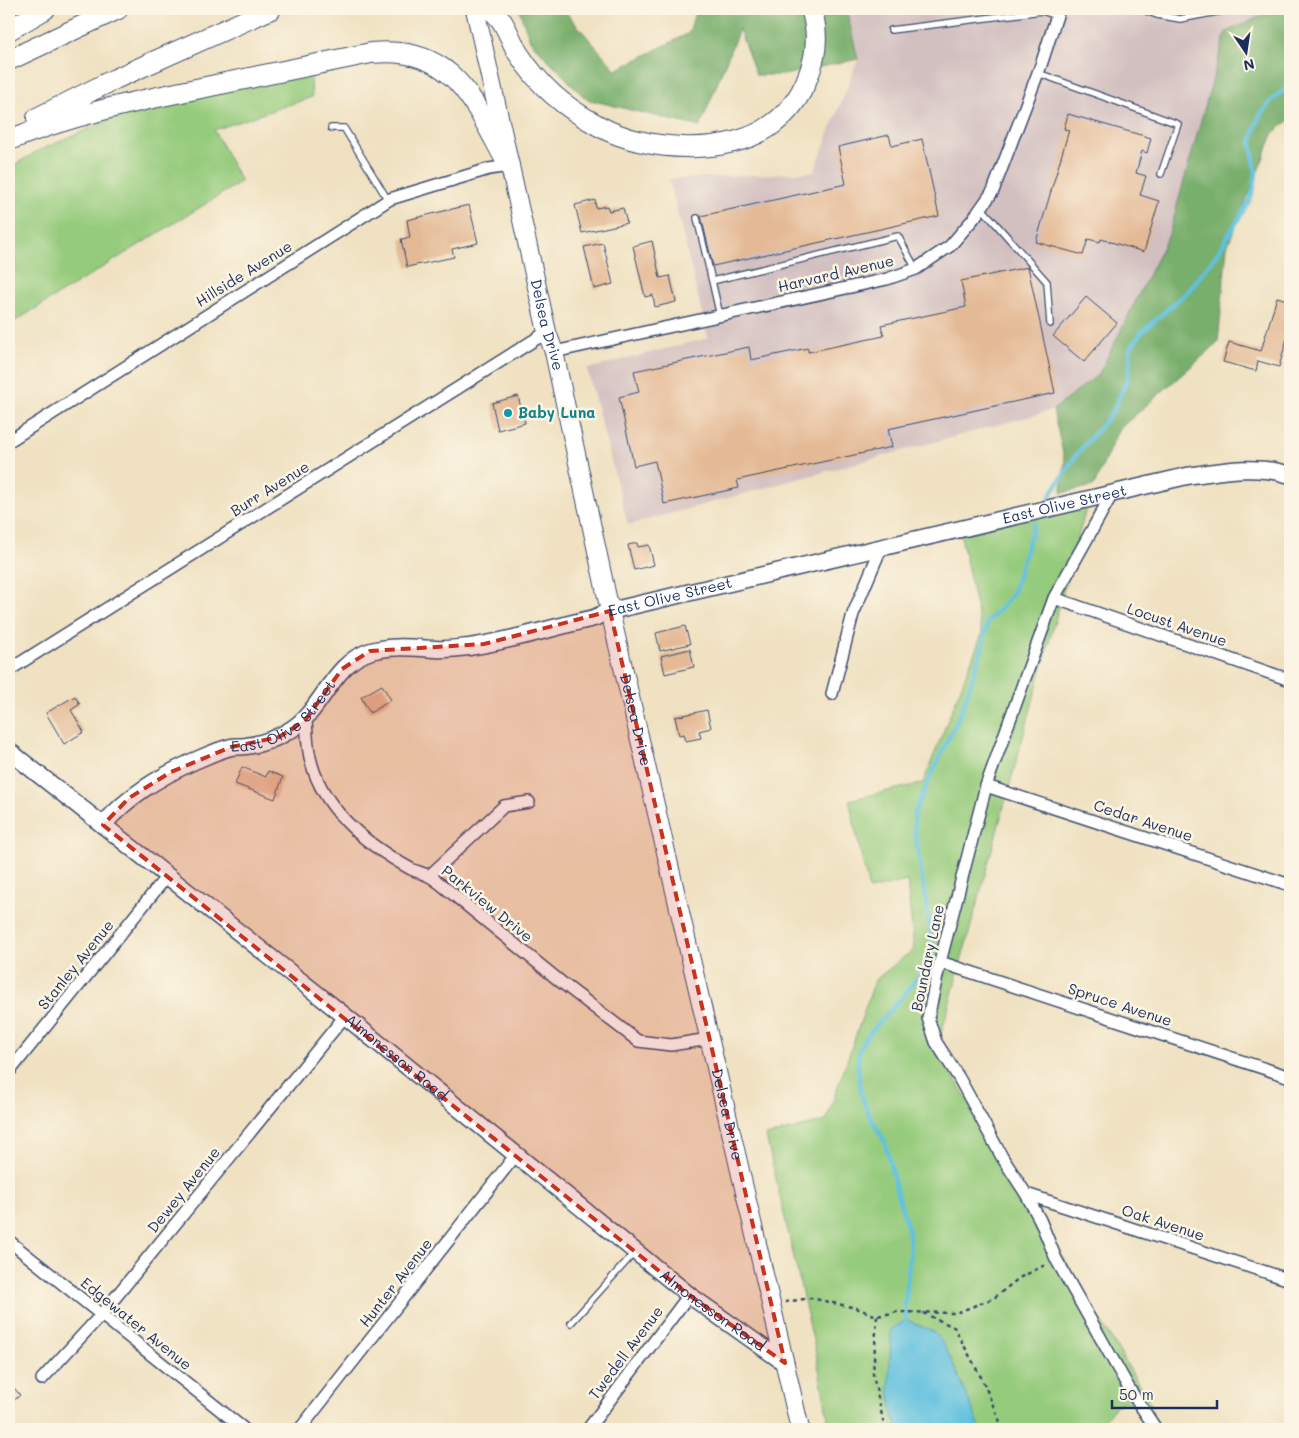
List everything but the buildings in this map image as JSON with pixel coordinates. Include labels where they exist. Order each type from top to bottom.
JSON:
[{"type":"highway","points":[[9,30],[45,9]]},
{"type":"highway","points":[[9,60],[118,9]]},
{"type":"highway","points":[[9,133],[115,79],[271,9]]},
{"type":"highway","points":[[490,9],[501,20],[524,62],[544,88],[559,101],[610,132],[651,144],[678,147],[707,146],[748,137],[772,125],[788,110],[802,92],[814,62],[816,28],[811,9]]},
{"type":"highway","points":[[9,140],[76,116],[150,98],[371,54],[396,52],[426,60],[442,67],[454,77],[467,92],[509,166]]},
{"type":"main road","name":"Delsea Drive","points":[[474,9],[547,332],[554,352],[610,611],[800,1429]]},
{"type":"street","name":"Harvard Avenue","points":[[554,352],[887,279],[916,269],[950,246],[982,207],[992,191],[1038,73],[1058,12]]},
{"type":"street","name":"Hillside Avenue","points":[[9,441],[388,200],[489,169],[509,166]]},
{"type":"street","name":"Burr Avenue","points":[[9,670],[547,332]]},
{"type":"street","name":"East Olive Street","points":[[103,825],[117,808],[129,798],[171,772],[231,747],[247,746],[279,737],[306,719],[331,681],[342,669],[370,651],[387,648],[419,647],[437,649],[484,644],[594,618],[610,611],[1187,476],[1221,471],[1269,468],[1290,475]]},
{"type":"street","name":"Boundary Lane","points":[[1112,494],[1054,598],[986,786],[940,962],[928,1018],[936,1042],[959,1078],[1002,1157],[1040,1220],[1056,1260],[1130,1390],[1156,1429]]},
{"type":"street","points":[[832,694],[853,614],[880,548]]},
{"type":"street","name":"Locust Avenue","points":[[1054,598],[1290,680]]},
{"type":"street","name":"Parkview Drive","points":[[306,719],[308,752],[312,767],[326,796],[336,810],[371,844],[413,870],[429,876],[638,1041],[671,1046],[709,1039]]},
{"type":"street","name":"Almonesson Road","points":[[10,754],[345,1016],[515,1156],[689,1295],[785,1363]]},
{"type":"street","name":"Cedar Avenue","points":[[986,786],[1290,885]]},
{"type":"street","points":[[429,876],[504,806],[529,802]]},
{"type":"street","name":"Stanley Avenue","points":[[9,1072],[167,876]]},
{"type":"street","name":"Spruce Avenue","points":[[940,962],[1290,1077]]},
{"type":"street","name":"Dewey Avenue","points":[[42,1379],[101,1315],[345,1016]]},
{"type":"street","name":"Hunter Avenue","points":[[300,1429],[515,1156]]},
{"type":"street","name":"Oak Avenue","points":[[1026,1194],[1290,1280]]},
{"type":"street","name":"Edgewater Avenue","points":[[9,1241],[244,1429]]},
{"type":"street","name":"Twedell Avenue","points":[[588,1429],[689,1295]]},
{"type":"lane","points":[[1141,9],[1157,15],[1180,19],[1233,9]]},
{"type":"lane","points":[[890,30],[1042,11],[1058,12]]},
{"type":"lane","points":[[1038,73],[1178,124],[1161,174]]},
{"type":"lane","points":[[331,128],[344,128],[388,200]]},
{"type":"lane","points":[[982,207],[1047,282],[1050,324]]},
{"type":"lane","points":[[697,218],[720,316]]},
{"type":"lane","points":[[712,281],[898,236],[916,269]]},
{"type":"lane","points":[[571,1323],[635,1252]]},
{"type":"path","points":[[771,1304],[811,1298],[856,1308],[877,1316],[897,1312],[956,1314],[994,1298],[1019,1278],[1056,1260]]},
{"type":"path","points":[[922,1312],[954,1327],[982,1379],[1003,1429]]},
{"type":"path","points":[[877,1316],[873,1375],[885,1429]]},
{"type":"highlighted area","points":[[610,611],[785,1363],[689,1295],[103,825],[129,798],[171,772],[231,747],[279,737],[292,729],[306,719],[342,669],[370,651],[484,644]]},
{"type":"shaded area","points":[[846,9],[1277,9],[1226,32],[1169,234],[1099,374],[1053,410],[628,525],[587,369],[708,338],[669,179],[814,172],[858,59]]},
{"type":"green space","points":[[519,9],[563,9],[616,70],[689,33],[696,9],[846,9],[858,59],[784,75],[756,75],[739,29],[700,127],[586,99],[530,41]]},
{"type":"green space","points":[[1277,9],[1290,9],[1290,120],[1274,132],[1227,247],[1218,343],[1118,430],[1094,486],[1061,493],[1065,462],[1053,410],[1099,374],[1169,234],[1226,32]]},
{"type":"green space","points":[[310,67],[312,97],[214,130],[241,182],[9,325],[9,168],[38,151],[144,104]]},
{"type":"green space","points":[[1087,505],[937,1049],[1152,1406],[1121,1402],[1094,1429],[830,1429],[816,1353],[766,1136],[826,1121],[875,980],[914,949],[907,881],[869,890],[849,800],[923,783],[982,634],[960,532]]},
{"type":"water","points":[[907,1320],[932,1331],[938,1337],[952,1361],[981,1429],[898,1429],[893,1415],[889,1388],[891,1329]]},
{"type":"waterway","points":[[1049,497],[1077,454],[1112,413],[1127,380],[1130,349],[1141,333],[1189,290],[1217,254],[1250,200],[1256,173],[1251,141],[1260,115],[1272,100],[1290,85]]},
{"type":"waterway","points":[[906,1324],[905,1306],[910,1248],[909,1232],[897,1193],[885,1142],[868,1113],[861,1094],[858,1066],[859,1052],[864,1040],[902,998],[920,974],[931,952],[932,938],[915,834],[914,815],[962,710],[983,645],[987,622],[1003,606],[1013,592],[1034,524]]},
{"type":"place","name":"Baby Luna","points":[[508,413]]}]
